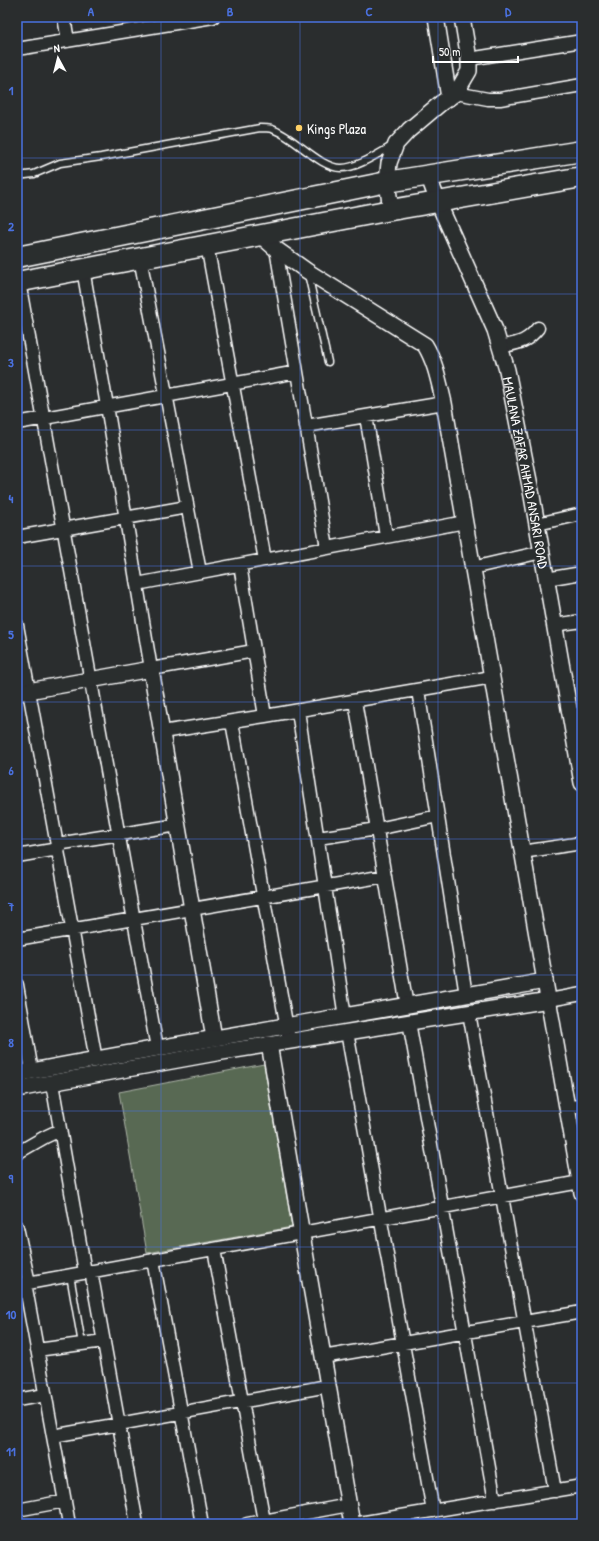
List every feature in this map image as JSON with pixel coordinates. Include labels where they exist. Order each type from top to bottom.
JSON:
[{"type":"main road","points":[[17,257],[387,182],[582,151]]},
{"type":"main road","points":[[18,282],[391,210],[582,177]]},
{"type":"street","points":[[64,17],[68,41]]},
{"type":"street","points":[[17,49],[213,17]]},
{"type":"street","points":[[436,17],[452,96]]},
{"type":"street","points":[[391,210],[387,182],[389,163],[396,144],[409,130],[441,103],[452,96],[469,71],[462,17]]},
{"type":"street","points":[[468,59],[582,41]]},
{"type":"street","points":[[452,96],[500,99],[582,85]]},
{"type":"street","name":"MAULANA ZAFAR AHMAD ANSARI ROAD","points":[[428,175],[438,202],[495,330],[507,370],[537,524],[554,625],[576,715],[582,783]]},
{"type":"street","points":[[24,1284],[502,1196],[581,1188],[575,1107],[548,1000],[444,403],[435,366],[425,345],[307,271],[276,249],[260,235]]},
{"type":"street","points":[[207,245],[234,383],[265,560]]},
{"type":"street","points":[[276,249],[327,548]]},
{"type":"street","points":[[140,258],[200,572]]},
{"type":"street","points":[[83,269],[214,1038]]},
{"type":"street","points":[[18,282],[44,418],[157,1048]]},
{"type":"street","points":[[500,346],[531,338],[538,328]]},
{"type":"street","points":[[17,423],[297,372]]},
{"type":"street","points":[[306,426],[444,403]]},
{"type":"street","points":[[366,416],[386,536]]},
{"type":"street","points":[[17,537],[187,507]]},
{"type":"street","points":[[537,524],[582,514]]},
{"type":"street","points":[[137,584],[465,522]]},
{"type":"street","points":[[472,568],[542,552]]},
{"type":"street","points":[[240,565],[265,716]]},
{"type":"street","points":[[546,579],[582,573]]},
{"type":"street","points":[[554,625],[582,621]]},
{"type":"street","points":[[17,625],[23,692],[57,847],[96,1060]]},
{"type":"street","points":[[23,692],[254,651]]},
{"type":"street","points":[[162,732],[232,722],[492,678]]},
{"type":"street","points":[[418,690],[466,995]]},
{"type":"street","points":[[355,701],[407,1006]]},
{"type":"street","points":[[298,711],[345,1017]]},
{"type":"street","points":[[232,722],[289,1041]]},
{"type":"street","points":[[318,838],[438,816]]},
{"type":"street","points":[[17,856],[118,833],[178,825]]},
{"type":"street","points":[[522,852],[582,843]]},
{"type":"street","points":[[17,939],[385,876]]},
{"type":"street","points":[[17,1074],[286,1025],[345,1017],[545,981]]},
{"type":"street","points":[[17,985],[32,1071]]},
{"type":"street","points":[[17,1089],[269,1044],[582,994]]},
{"type":"street","points":[[469,1013],[555,1490]]},
{"type":"street","points":[[409,1022],[495,1500]]},
{"type":"street","points":[[347,1032],[433,1511]]},
{"type":"street","points":[[269,1044],[353,1524],[582,1486]]},
{"type":"street","points":[[52,1083],[88,1272],[104,1341],[137,1524]]},
{"type":"street","points":[[17,1153],[60,1130]]},
{"type":"street","points":[[17,1226],[24,1284],[69,1524]]},
{"type":"street","points":[[214,1249],[242,1401],[272,1521]]},
{"type":"street","points":[[153,1260],[202,1524]]},
{"type":"street","points":[[323,1358],[582,1312]]},
{"type":"street","points":[[37,1350],[104,1341]]},
{"type":"street","points":[[53,1436],[328,1386]]},
{"type":"street","points":[[17,1400],[46,1395]]},
{"type":"street","points":[[17,1510],[65,1501]]},
{"type":"street","points":[[247,1524],[272,1521],[349,1505]]},
{"type":"lane","points":[[17,176],[34,174],[60,163],[260,128],[272,129],[331,167],[342,168],[354,166],[396,144]]},
{"type":"lane","points":[[307,271],[328,362]]},
{"type":"lane","points":[[70,1275],[82,1344]]},
{"type":"green space","points":[[264,1064],[292,1227],[147,1253],[119,1092]]},
{"type":"place","name":"Kings Plaza","points":[[299,128]]}]
